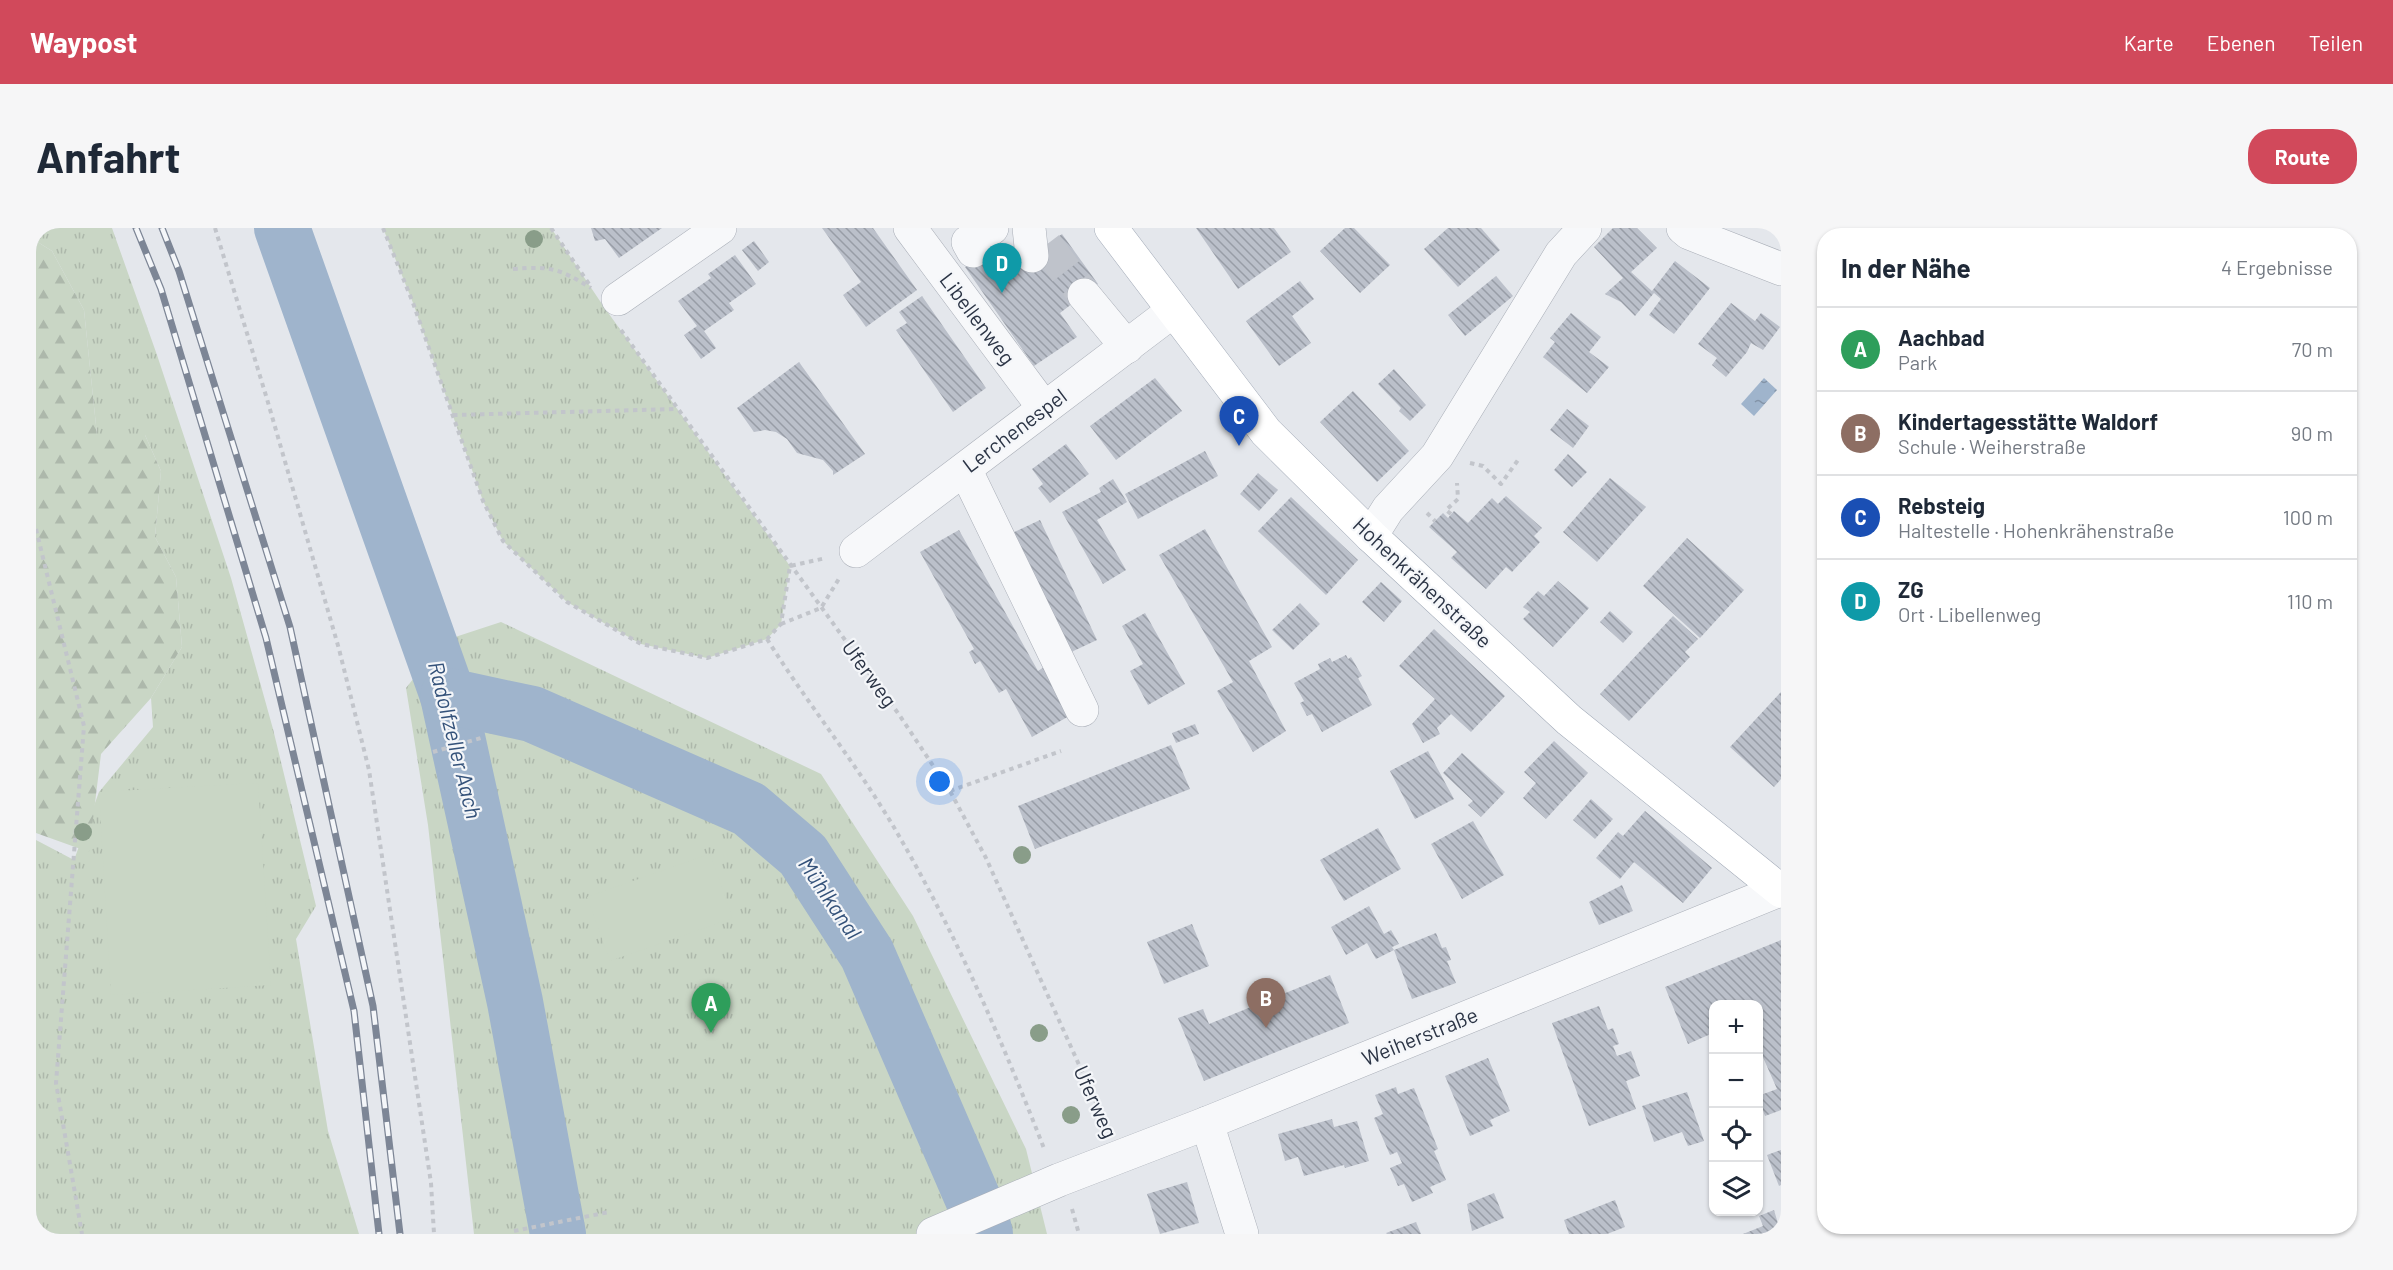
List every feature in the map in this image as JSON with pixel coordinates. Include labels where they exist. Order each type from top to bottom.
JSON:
[{"type":"main road","name":"Hohenkrähenstraße","points":[[1111,228],[1266,432],[1371,536],[1569,720],[1781,890]]},
{"type":"street","points":[[609,304],[720,228]]},
{"type":"street","name":"Libellenweg","points":[[910,228],[1044,408]]},
{"type":"street","points":[[1371,536],[1388,509],[1437,456],[1561,254],[1585,228]]},
{"type":"street","points":[[1683,228],[1689,233],[1781,269]]},
{"type":"street","points":[[1084,305],[1127,347]]},
{"type":"street","name":"Lerchenespel","points":[[856,551],[1173,311]]},
{"type":"street","points":[[965,469],[1082,710]]},
{"type":"street","name":"Weiherstraße","points":[[942,1230],[1059,1180],[1120,1158],[1781,890]]},
{"type":"street","points":[[1207,1123],[1242,1234]]},
{"type":"path","points":[[215,228],[333,627],[369,770],[431,1183],[434,1234]]},
{"type":"path","points":[[383,228],[413,303],[483,501],[503,541],[567,602],[640,644],[707,658],[767,639],[781,624],[821,608],[856,551]]},
{"type":"path","name":"Uferweg","points":[[551,228],[609,304],[679,409],[900,716],[950,791],[986,858],[1120,1158]]},
{"type":"path","points":[[513,269],[544,266],[566,273],[609,304]]},
{"type":"path","points":[[453,415],[679,409]]},
{"type":"path","points":[[1466,463],[1483,466],[1501,484],[1518,460]]},
{"type":"path","points":[[1451,514],[1446,510],[1458,499],[1456,480]]},
{"type":"path","points":[[36,529],[84,726],[56,1083],[82,1234]]},
{"type":"path","points":[[781,624],[790,566]]},
{"type":"path","points":[[767,639],[899,835],[943,918],[1004,1045],[1045,1151],[1059,1180]]},
{"type":"path","points":[[434,752],[481,738]]},
{"type":"path","points":[[950,791],[1060,751]]},
{"type":"path","points":[[514,1231],[609,1212]]},
{"type":"green space","points":[[36,228],[112,228],[231,578],[273,729],[316,906],[296,939],[328,1131],[359,1234],[36,1234],[36,840],[74,860],[99,792],[153,727],[151,698],[182,647],[176,577],[155,537],[161,471],[145,435],[97,435],[84,310],[52,251],[36,241]]},
{"type":"green space","points":[[383,228],[551,228],[604,307],[790,566],[781,624],[767,639],[707,658],[641,644],[567,602],[503,541],[483,501],[413,303]]},
{"type":"green space","points":[[36,241],[52,251],[84,310],[97,435],[145,435],[161,471],[155,537],[176,577],[182,647],[151,698],[101,754],[89,852],[36,833]]},
{"type":"green space","points":[[501,622],[821,774],[913,916],[1026,1149],[1047,1234],[474,1234],[428,825],[406,688],[443,641]]},
{"type":"green space","points":[[258,783],[271,985],[111,995],[99,792]]},
{"type":"green space","points":[[710,854],[733,918],[610,961],[587,897]]},
{"type":"water","points":[[1764,378],[1777,390],[1754,416],[1741,404]]},
{"type":"building","points":[[591,228],[662,228],[619,258],[605,239],[595,241]]},
{"type":"building","points":[[822,228],[873,228],[917,290],[866,327],[843,295],[861,282]]},
{"type":"building","points":[[1196,228],[1274,228],[1291,252],[1238,289]]},
{"type":"building","points":[[1345,228],[1354,228],[1390,265],[1360,293],[1320,251]]},
{"type":"building","points":[[1448,228],[1481,228],[1500,250],[1458,287],[1424,249]]},
{"type":"building","points":[[1613,228],[1637,228],[1657,248],[1631,272],[1652,291],[1675,261],[1710,288],[1674,334],[1649,315],[1661,299],[1654,293],[1635,316],[1621,302],[1605,294],[1623,278],[1594,247]]},
{"type":"building","points":[[1062,234],[1098,284],[1060,313],[1077,337],[1034,366],[965,267],[985,254],[996,270],[1015,256],[1021,264]]},
{"type":"building","points":[[754,241],[769,262],[758,271],[742,250]]},
{"type":"building","points":[[735,255],[756,284],[729,303],[734,310],[704,331],[716,348],[701,359],[684,335],[697,326],[678,301],[711,278],[708,274]]},
{"type":"building","points":[[1496,276],[1513,296],[1465,336],[1448,315]]},
{"type":"building","points":[[1300,281],[1314,299],[1292,316],[1311,343],[1279,366],[1246,321]]},
{"type":"building","points":[[922,296],[986,388],[953,412],[896,330],[907,323],[899,312]]},
{"type":"building","points":[[1731,303],[1755,321],[1761,313],[1780,327],[1763,350],[1751,343],[1747,352],[1726,377],[1712,365],[1717,358],[1698,344]]},
{"type":"building","points":[[1571,313],[1601,337],[1589,352],[1609,367],[1587,393],[1543,357],[1555,342],[1550,338]]},
{"type":"building","points":[[799,362],[865,454],[833,475],[833,471],[823,460],[797,453],[787,439],[776,432],[765,430],[754,432],[737,408]]},
{"type":"building","points":[[1394,369],[1426,405],[1410,421],[1378,384]]},
{"type":"building","points":[[1155,378],[1182,411],[1116,460],[1090,426]]},
{"type":"building","points":[[1353,391],[1409,451],[1377,482],[1320,422]]},
{"type":"building","points":[[1567,409],[1589,426],[1573,448],[1550,430]]},
{"type":"building","points":[[1066,444],[1089,474],[1050,503],[1038,488],[1043,484],[1032,469]]},
{"type":"building","points":[[1205,451],[1218,476],[1138,519],[1125,494]]},
{"type":"building","points":[[1568,454],[1587,472],[1572,487],[1554,470]]},
{"type":"building","points":[[1258,473],[1278,490],[1259,511],[1240,494]]},
{"type":"building","points":[[1610,478],[1646,507],[1597,562],[1563,532]]},
{"type":"building","points":[[1113,479],[1127,502],[1097,520],[1126,570],[1103,584],[1062,512],[1101,492],[1099,488]]},
{"type":"building","points":[[1506,496],[1542,528],[1534,536],[1540,542],[1512,572],[1506,567],[1486,589],[1451,558],[1457,552],[1429,527],[1443,513],[1448,518],[1454,511],[1468,523],[1492,498],[1498,504]]},
{"type":"building","points":[[1291,497],[1358,560],[1326,595],[1258,531]]},
{"type":"building","points":[[1040,520],[1097,640],[1067,654],[1010,534]]},
{"type":"building","points":[[1205,529],[1272,647],[1249,661],[1286,731],[1253,752],[1217,691],[1233,682],[1159,555]]},
{"type":"building","points":[[959,530],[1038,671],[1044,667],[1071,715],[1032,737],[1006,689],[999,693],[980,661],[975,664],[969,652],[974,649],[920,552]]},
{"type":"building","points":[[1687,538],[1744,590],[1700,638],[1643,586]]},
{"type":"building","points":[[1558,581],[1589,608],[1553,647],[1523,619],[1530,612],[1523,607],[1538,591],[1544,596]]},
{"type":"building","points":[[1381,582],[1402,601],[1384,622],[1362,602]]},
{"type":"building","points":[[1300,603],[1320,624],[1293,650],[1272,630]]},
{"type":"building","points":[[1610,611],[1633,632],[1623,643],[1600,622]]},
{"type":"building","points":[[1145,613],[1185,684],[1148,705],[1130,671],[1143,664],[1122,626]]},
{"type":"building","points":[[1673,616],[1698,639],[1685,652],[1690,657],[1629,721],[1600,694]]},
{"type":"building","points":[[1434,629],[1505,696],[1471,732],[1451,714],[1437,728],[1440,734],[1423,743],[1412,724],[1435,699],[1399,666]]},
{"type":"building","points":[[1346,655],[1348,659],[1351,657],[1362,676],[1358,678],[1372,705],[1322,732],[1312,714],[1307,716],[1300,703],[1304,701],[1294,683],[1320,669],[1318,664],[1330,658],[1332,662]]},
{"type":"building","points":[[1781,692],[1781,779],[1774,787],[1730,747]]},
{"type":"building","points":[[1195,724],[1199,734],[1176,743],[1172,733]]},
{"type":"building","points":[[1554,741],[1588,773],[1546,819],[1523,798],[1536,783],[1524,772]]},
{"type":"building","points":[[1171,745],[1190,789],[1035,849],[1018,806]]},
{"type":"building","points":[[1428,751],[1454,799],[1415,819],[1390,771]]},
{"type":"building","points":[[1462,753],[1505,792],[1481,817],[1468,805],[1473,801],[1443,773]]},
{"type":"building","points":[[1591,799],[1613,819],[1595,839],[1573,820]]},
{"type":"building","points":[[1645,811],[1712,868],[1683,903],[1634,862],[1620,879],[1596,858],[1618,832],[1623,836]]},
{"type":"building","points":[[1473,821],[1504,875],[1462,899],[1431,844]]},
{"type":"building","points":[[1378,828],[1401,869],[1344,901],[1320,860]]},
{"type":"building","points":[[1622,885],[1633,911],[1599,925],[1589,902]]},
{"type":"building","points":[[1369,906],[1384,934],[1391,930],[1399,944],[1392,947],[1394,950],[1376,959],[1367,943],[1346,955],[1331,927]]},
{"type":"building","points":[[1192,924],[1209,966],[1164,984],[1147,942]]},
{"type":"building","points":[[1436,933],[1442,948],[1446,947],[1451,960],[1447,961],[1456,983],[1412,999],[1394,950]]},
{"type":"building","points":[[1781,940],[1781,1110],[1765,1116],[1763,1110],[1763,1094],[1777,1089],[1763,1057],[1763,1000],[1709,1000],[1709,1035],[1688,1044],[1665,987]]},
{"type":"building","points":[[1330,975],[1349,1023],[1204,1081],[1178,1018],[1203,1009],[1209,1024]]},
{"type":"building","points":[[1599,1006],[1608,1030],[1613,1028],[1619,1044],[1613,1046],[1617,1056],[1631,1051],[1640,1076],[1626,1081],[1636,1109],[1589,1126],[1552,1023]]},
{"type":"building","points":[[1488,1058],[1510,1111],[1490,1120],[1493,1126],[1470,1136],[1445,1076]]},
{"type":"building","points":[[1396,1087],[1398,1094],[1414,1088],[1438,1149],[1434,1151],[1446,1180],[1430,1187],[1433,1193],[1412,1202],[1404,1184],[1398,1186],[1390,1168],[1402,1163],[1397,1152],[1390,1155],[1374,1118],[1383,1114],[1375,1095]]},
{"type":"building","points":[[1687,1092],[1704,1141],[1688,1146],[1682,1132],[1654,1142],[1642,1106]]},
{"type":"building","points":[[1332,1119],[1334,1127],[1357,1121],[1369,1161],[1304,1176],[1298,1157],[1285,1161],[1278,1134]]},
{"type":"building","points":[[1781,1150],[1781,1185],[1779,1186],[1767,1155]]},
{"type":"building","points":[[1187,1182],[1199,1223],[1160,1234],[1147,1194]]},
{"type":"building","points":[[1494,1193],[1504,1218],[1472,1231],[1467,1204]]},
{"type":"building","points":[[1615,1200],[1625,1227],[1607,1234],[1569,1234],[1564,1220]]},
{"type":"building","points":[[1774,1210],[1781,1234],[1743,1234],[1763,1226],[1759,1216]]},
{"type":"building","points":[[1416,1222],[1421,1234],[1386,1233]]},
{"type":"waterway","name":"Radolfzeller Aach","points":[[282,228],[448,696],[515,1002],[558,1234]]},
{"type":"waterway","name":"Mühlkanal","points":[[448,696],[532,714],[749,809],[803,855],[867,954],[980,1215],[985,1234]]},
{"type":"tunnel","points":[[1046,245],[1084,295]]},
{"type":"railway","points":[[136,228],[161,289],[266,638],[354,1011],[379,1234]]},
{"type":"railway","points":[[162,228],[179,271],[290,627],[373,1006],[400,1234]]},
{"type":"place","name":"ZG","points":[[1002,293]]},
{"type":"place","name":"Rebsteig","points":[[1239,446]]},
{"type":"place","name":"Kindertagesstätte Waldorf","points":[[1266,1028]]},
{"type":"place","name":"Aachbad","points":[[711,1033]]}]
